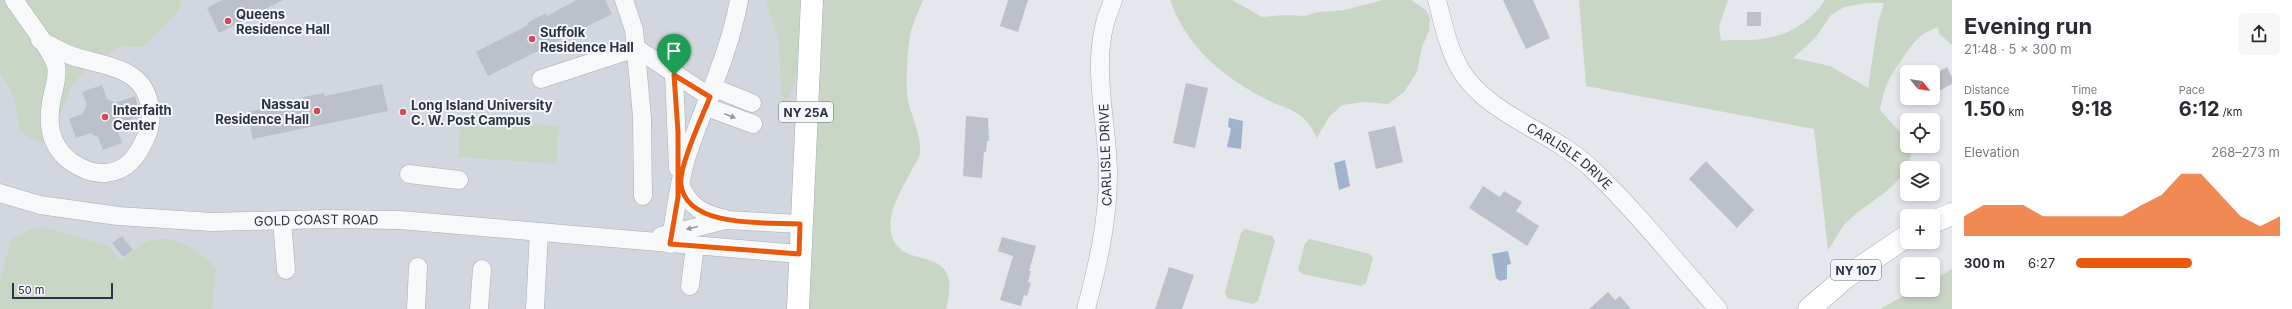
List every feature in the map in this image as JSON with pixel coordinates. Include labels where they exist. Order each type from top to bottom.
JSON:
[{"type":"main road","name":"NY 25A","points":[[798,309],[800,224],[812,0]]},
{"type":"main road","points":[[1940,219],[1952,214]]},
{"type":"main road","name":"NY 107","points":[[1810,309],[1846,277],[1900,241]]},
{"type":"street","points":[[14,0],[56,66],[56,78],[51,104],[49,127],[55,143],[64,156],[80,168],[100,174],[115,172],[130,164],[140,151],[150,129],[151,108],[142,90],[133,77],[70,54],[40,40]]},
{"type":"street","points":[[624,0],[634,30],[636,48],[642,117],[643,196]]},
{"type":"street","points":[[671,238],[686,159],[710,97],[735,23],[739,0]]},
{"type":"street","name":"CARLISLE DRIVE","points":[[1086,309],[1102,249],[1107,214],[1108,174],[1100,63],[1105,23],[1114,0]]},
{"type":"street","name":"CARLISLE DRIVE","points":[[1437,0],[1450,47],[1460,69],[1473,87],[1495,106],[1553,139],[1590,168],[1618,195],[1718,309]]},
{"type":"street","points":[[636,48],[674,75],[753,124]]},
{"type":"street","points":[[541,79],[636,48]]},
{"type":"street","points":[[674,75],[678,132],[679,190],[697,209],[709,216],[726,220]]},
{"type":"street","points":[[710,97],[752,103]]},
{"type":"street","points":[[409,174],[459,180]]},
{"type":"street","points":[[0,179],[6,187],[28,201]]},
{"type":"street","name":"GOLD COAST ROAD","points":[[0,194],[28,201],[118,216],[212,222],[282,220],[400,220],[635,242],[671,238],[726,220],[800,224]]},
{"type":"street","points":[[282,220],[286,270]]},
{"type":"street","points":[[535,309],[539,232]]},
{"type":"street","name":"GOLD COAST ROAD","points":[[671,238],[695,246],[799,254]]},
{"type":"street","points":[[690,286],[695,246]]},
{"type":"street","points":[[416,309],[418,267]]},
{"type":"street","points":[[479,309],[482,269]]},
{"type":"shaded area","name":"Long Island University C. W. Post Campus","points":[[0,0],[812,0],[798,309],[0,309]]},
{"type":"green space","points":[[0,0],[182,0],[177,14],[143,47],[120,46],[88,66],[72,86],[56,125],[41,144],[20,132],[14,98],[0,72]]},
{"type":"green space","points":[[766,0],[803,0],[801,47],[794,87],[782,110],[779,43]]},
{"type":"green space","points":[[812,0],[923,0],[911,31],[908,52],[907,79],[908,100],[919,138],[920,154],[897,200],[890,225],[896,245],[906,252],[939,265],[947,273],[949,287],[946,309],[798,309]]},
{"type":"green space","points":[[1170,0],[1232,0],[1262,17],[1286,15],[1305,16],[1318,12],[1345,10],[1383,0],[1411,0],[1426,10],[1430,18],[1429,31],[1422,47],[1417,72],[1404,92],[1388,104],[1363,102],[1342,105],[1329,117],[1317,138],[1311,127],[1299,114],[1270,101],[1245,87],[1218,68],[1206,57],[1185,31]]},
{"type":"green space","points":[[1579,0],[1728,0],[1719,26],[1721,41],[1761,39],[1782,34],[1792,30],[1810,18],[1825,0],[1952,0],[1952,45],[1939,34],[1938,27],[1919,37],[1889,79],[1883,96],[1880,110],[1900,132],[1900,153],[1911,153],[1909,161],[1900,161],[1900,176],[1894,184],[1845,224],[1828,250],[1814,129],[1586,86]],"holes":[[[1867,3],[1884,3],[1878,23],[1868,88],[1830,66],[1793,58],[1815,38],[1831,15],[1844,7]]]},
{"type":"green space","points":[[461,119],[559,126],[556,164],[458,157]]},
{"type":"green space","points":[[45,227],[109,246],[121,261],[145,242],[149,241],[167,239],[186,245],[203,255],[216,268],[212,309],[0,309],[0,281],[11,240],[29,230]]},
{"type":"green space","points":[[1245,229],[1272,236],[1275,241],[1258,301],[1253,304],[1227,298],[1225,292],[1241,233]]},
{"type":"green space","points":[[1310,239],[1370,254],[1373,258],[1366,283],[1361,286],[1302,274],[1298,270],[1305,243]]},
{"type":"green space","points":[[1952,269],[1952,309],[1880,309],[1901,297],[1940,297],[1940,276]]},
{"type":"water","points":[[1229,118],[1243,121],[1241,149],[1227,147],[1231,128],[1228,127]]},
{"type":"water","points":[[1345,160],[1350,186],[1339,190],[1334,163]]},
{"type":"water","points":[[1508,251],[1511,264],[1507,265],[1507,279],[1500,281],[1496,278],[1492,254]]},
{"type":"building","name":"Queens Residence Hall","points":[[222,0],[283,0],[219,33],[207,8]]},
{"type":"building","name":"Suffolk Residence Hall","points":[[577,0],[605,0],[612,14],[488,76],[476,52],[528,25],[527,23],[546,13],[547,16]]},
{"type":"building","points":[[1008,0],[1028,0],[1018,32],[1000,26]]},
{"type":"building","points":[[1503,0],[1533,0],[1550,38],[1526,49]]},
{"type":"building","points":[[1747,12],[1761,12],[1761,26],[1747,26]]},
{"type":"building","points":[[1947,67],[1952,77],[1952,84],[1940,90],[1940,71]]},
{"type":"building","points":[[1186,83],[1208,88],[1195,148],[1173,143]]},
{"type":"building","name":"Nassau Residence Hall","points":[[382,84],[388,111],[253,139],[247,112],[304,100],[303,97],[324,93],[325,96]]},
{"type":"building","name":"Interfaith Center","points":[[102,85],[107,99],[115,103],[135,96],[140,114],[140,116],[116,125],[122,143],[103,150],[98,137],[90,133],[76,138],[69,119],[82,114],[87,105],[82,92]]},
{"type":"building","points":[[966,116],[988,118],[989,141],[987,141],[986,152],[984,152],[982,178],[963,176]]},
{"type":"building","points":[[1395,126],[1403,162],[1376,169],[1368,132]]},
{"type":"building","points":[[1706,161],[1754,210],[1737,228],[1689,179]]},
{"type":"building","points":[[1483,186],[1500,197],[1504,191],[1522,202],[1516,211],[1539,226],[1527,246],[1469,208]]},
{"type":"building","points":[[122,236],[133,250],[123,257],[112,243]]},
{"type":"building","points":[[1002,237],[1036,246],[1029,271],[1031,271],[1028,282],[1031,283],[1027,296],[1024,295],[1021,306],[1000,300],[1013,256],[998,251]]},
{"type":"building","points":[[1169,267],[1194,275],[1182,309],[1155,309]]},
{"type":"building","points":[[1608,292],[1615,300],[1620,296],[1631,309],[1589,309]]},
{"type":"place","name":"Queens Residence Hall","points":[[228,21]]},
{"type":"place","name":"Suffolk Residence Hall","points":[[532,39]]},
{"type":"place","name":"Nassau Residence Hall","points":[[317,111]]},
{"type":"place","name":"Long Island University C. W. Post Campus","points":[[403,112]]},
{"type":"place","name":"Interfaith Center","points":[[105,117]]},
{"type":"route","points":[[674,75],[710,97],[686,159],[680,184],[689,201],[697,209],[709,216],[726,220],[800,224],[799,254],[670,244],[678,197],[679,154],[674,75]]}]
